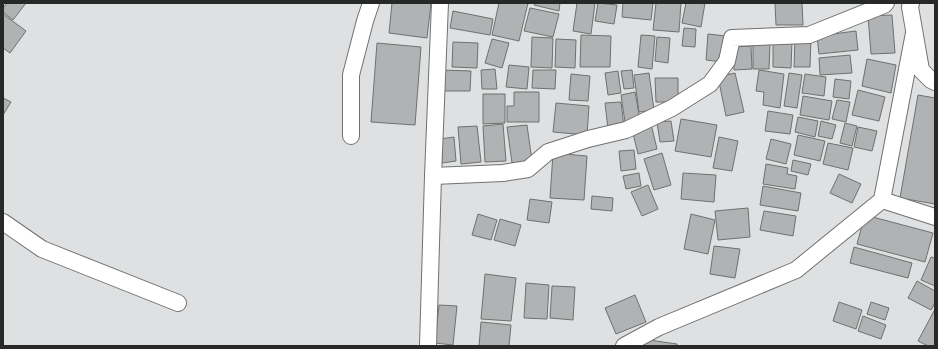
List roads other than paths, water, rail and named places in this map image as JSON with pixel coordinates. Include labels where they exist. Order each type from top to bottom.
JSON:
[{"type":"street","points":[[351,136],[351,75],[371,3]]},
{"type":"street","points":[[428,346],[440,3]]},
{"type":"street","points":[[433,176],[503,173],[528,169],[548,152],[588,139],[626,130],[679,104],[710,84],[727,61],[732,38],[809,35],[886,3]]},
{"type":"street","points":[[911,3],[910,7],[921,70],[935,82]]},
{"type":"street","points":[[624,346],[659,328],[796,270],[882,200],[914,33]]},
{"type":"street","points":[[882,200],[935,217]]},
{"type":"street","points":[[3,222],[42,249],[178,303]]}]
